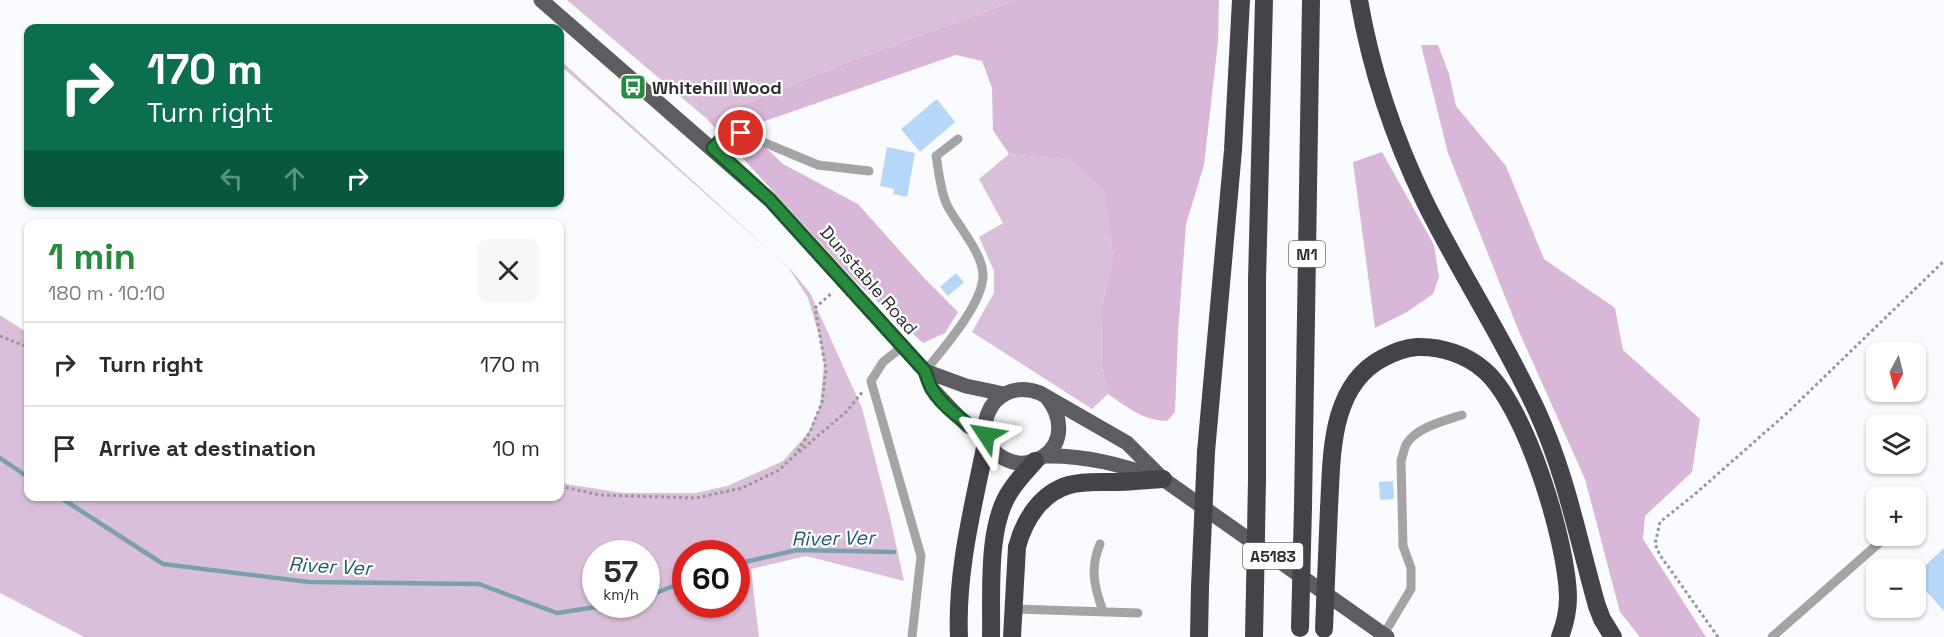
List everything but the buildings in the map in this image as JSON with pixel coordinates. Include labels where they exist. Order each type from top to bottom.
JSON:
[{"type":"highway","points":[[1199,637],[1206,452],[1233,150],[1240,0]]},
{"type":"highway","points":[[1254,637],[1257,281],[1264,0]]},
{"type":"highway","name":"M1","points":[[1300,633],[1311,0]]},
{"type":"highway","points":[[1359,0],[1381,91],[1394,129],[1424,201],[1498,333],[1542,421],[1570,499],[1597,606],[1613,637]]},
{"type":"highway","points":[[1324,633],[1332,459],[1338,418],[1352,386],[1360,375],[1391,354],[1411,348],[1429,347],[1446,350],[1471,361],[1494,380],[1505,396],[1529,446],[1547,496],[1567,586],[1567,610],[1560,637]]},
{"type":"highway","points":[[959,637],[962,571],[986,436]]},
{"type":"highway","points":[[991,637],[993,557],[997,521],[1011,489],[1040,458]]},
{"type":"highway","points":[[1012,637],[1018,541],[1035,508],[1046,497],[1079,483],[1163,479]]},
{"type":"main road","name":"Dunstable Road","points":[[541,0],[770,200],[925,371],[932,389],[968,426],[986,436]]},
{"type":"main road","name":"Dunstable Road","points":[[925,371],[966,386],[1004,393]]},
{"type":"main road","points":[[1014,389],[1026,389],[1040,393],[1048,399],[1058,414],[1059,428],[1056,443],[1040,458],[1015,463],[1003,458],[993,450],[986,436],[985,425],[988,410],[1004,393],[1014,389]]},
{"type":"main road","name":"A5183","points":[[1048,399],[1127,443],[1163,479],[1388,636]]},
{"type":"main road","name":"A5183","points":[[1040,458],[1069,456],[1095,459],[1163,479]]},
{"type":"lane","points":[[713,148],[724,137],[741,133],[818,165],[869,171]]},
{"type":"lane","points":[[925,371],[958,329],[982,285],[983,273],[980,259],[946,203],[936,156],[958,139]]},
{"type":"lane","points":[[902,347],[883,362],[871,381],[921,556],[912,637]]},
{"type":"lane","points":[[1388,636],[1411,589],[1411,568],[1403,546],[1401,461],[1404,449],[1412,437],[1433,425],[1462,416]]},
{"type":"lane","points":[[1100,544],[1093,574],[1094,589],[1103,611]]},
{"type":"lane","points":[[1772,637],[1876,546]]},
{"type":"lane","points":[[1013,609],[1138,613]]},
{"type":"path","points":[[1718,637],[1660,555],[1655,544],[1660,522],[1787,413],[1944,261]]},
{"type":"path","points":[[795,455],[810,432],[822,402],[826,370],[815,308],[837,288]]},
{"type":"path","points":[[0,336],[24,345]]},
{"type":"path","points":[[564,487],[599,495],[696,498],[742,488],[779,470],[847,411],[871,381]]},
{"type":"shaded area","points":[[567,0],[1017,0],[850,61],[707,119]]},
{"type":"shaded area","points":[[1017,0],[1219,0],[1218,42],[1204,165],[1186,224],[1175,412],[1167,421],[1143,416],[1108,394],[1102,369],[1101,311],[1113,256],[1104,191],[1070,160],[1009,154],[993,130],[992,88],[982,61],[956,55],[745,128],[783,164],[858,204],[958,312],[945,333],[923,343],[854,280],[707,119],[850,61]]},
{"type":"shaded area","points":[[1421,45],[1438,45],[1449,74],[1456,106],[1506,166],[1544,259],[1615,308],[1623,350],[1700,419],[1692,472],[1645,516],[1643,539],[1706,637],[1640,637],[1620,612],[1585,479],[1517,327],[1448,153]]},
{"type":"shaded area","points":[[564,64],[769,250],[564,69]]},
{"type":"shaded area","points":[[1382,152],[1434,245],[1439,277],[1433,294],[1407,312],[1375,328],[1353,162]]},
{"type":"shaded area","points":[[1009,154],[1070,160],[1104,191],[1113,256],[1101,311],[1102,369],[1108,394],[1092,409],[972,332],[994,293],[994,271],[979,237],[1003,223],[979,179]]},
{"type":"shaded area","points":[[789,268],[810,293],[862,408],[904,581],[806,556],[751,569],[759,637],[84,637],[0,593],[0,315],[24,330],[24,501],[564,501],[564,484],[623,493],[696,493],[727,486],[783,461],[808,433],[820,406],[824,364],[819,335],[808,298]]},
{"type":"waterway","name":"River Ver","points":[[0,458],[24,474]]},
{"type":"waterway","name":"River Ver","points":[[66,501],[163,564],[309,582],[479,584],[557,613],[582,609]]},
{"type":"waterway","name":"River Ver","points":[[750,561],[797,550],[894,552]]},
{"type":"waterway","name":"River Ver","points":[[660,591],[672,587]]},
{"type":"place","name":"Whitehill Wood","points":[[633,87]]},
{"type":"route","points":[[741,133],[724,137],[713,148],[770,200],[814,246],[925,371],[932,389],[942,400],[968,426],[986,435]]}]
